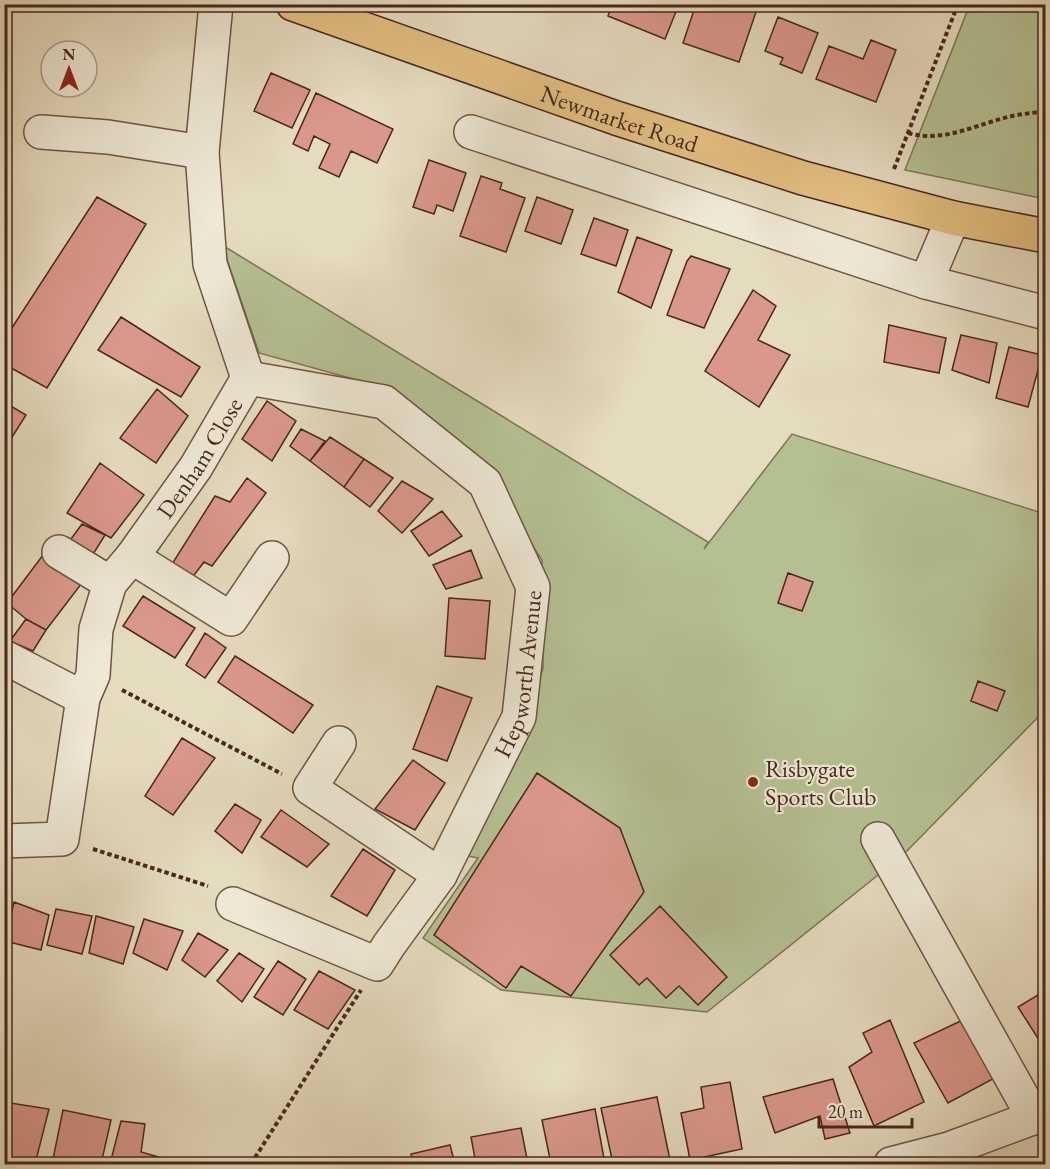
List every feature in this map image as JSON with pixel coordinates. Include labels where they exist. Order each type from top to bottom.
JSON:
[{"type":"main road","name":"Newmarket Road","points":[[293,4],[616,118],[803,178],[953,218],[1046,236]]},
{"type":"street","name":"Denham Close","points":[[4,841],[62,839],[96,629],[110,583],[132,557],[196,467],[248,378],[210,264],[202,152],[216,4]]},
{"type":"street","points":[[41,132],[108,137],[202,152]]},
{"type":"street","points":[[471,132],[926,282],[1046,313]]},
{"type":"street","points":[[926,282],[953,218]]},
{"type":"street","name":"Hepworth Avenue","points":[[248,378],[384,402],[485,483],[532,587],[519,717],[440,875],[377,964]]},
{"type":"street","points":[[59,552],[110,583]]},
{"type":"street","points":[[132,557],[231,619],[273,558]]},
{"type":"street","points":[[4,657],[88,687]]},
{"type":"street","points":[[339,743],[309,788],[440,875]]},
{"type":"street","points":[[878,839],[1040,1115],[949,1149],[891,1164]]},
{"type":"street","points":[[233,904],[377,964]]},
{"type":"path","points":[[882,199],[958,4]]},
{"type":"path","points":[[908,133],[919,136],[952,135],[1010,116],[1046,111]]},
{"type":"path","points":[[88,687],[309,788]]},
{"type":"path","points":[[251,1164],[377,964]]},
{"type":"green space","points":[[970,4],[1045,5],[1045,199],[905,170]]},
{"type":"green space","name":"Risbygate Sports Club","points":[[222,245],[708,542],[704,549],[792,434],[1045,514],[1045,710],[903,855],[707,1012],[501,990],[423,938],[478,858],[463,855],[543,669],[542,560],[476,460],[379,386],[259,353]]},
{"type":"building","points":[[612,4],[679,4],[665,39],[608,16]]},
{"type":"building","points":[[696,4],[746,4],[757,9],[739,62],[683,43]]},
{"type":"building","points":[[778,17],[818,33],[802,73],[780,64],[783,58],[765,51]]},
{"type":"building","points":[[871,40],[896,50],[876,102],[816,79],[829,46],[863,59]]},
{"type":"building","points":[[271,73],[310,90],[292,128],[254,111]]},
{"type":"building","points":[[316,93],[393,129],[377,163],[351,151],[339,177],[319,168],[330,144],[314,136],[308,151],[293,144]]},
{"type":"building","points":[[429,160],[466,173],[453,211],[437,205],[434,214],[413,207]]},
{"type":"building","points":[[481,176],[502,183],[500,189],[525,198],[506,252],[460,236]]},
{"type":"building","points":[[97,197],[146,224],[47,388],[4,364],[4,340]]},
{"type":"building","points":[[537,197],[573,210],[561,244],[525,231]]},
{"type":"building","points":[[594,218],[628,230],[616,266],[581,254]]},
{"type":"building","points":[[637,237],[672,250],[651,308],[618,292]]},
{"type":"building","points":[[691,256],[730,269],[704,328],[667,315],[687,261]]},
{"type":"building","points":[[753,290],[776,306],[758,340],[790,355],[759,407],[705,371]]},
{"type":"building","points":[[121,317],[200,367],[181,397],[98,350]]},
{"type":"building","points":[[889,325],[946,338],[939,373],[884,362]]},
{"type":"building","points":[[961,335],[997,343],[989,383],[952,370]]},
{"type":"building","points":[[1009,347],[1042,355],[1028,407],[996,398]]},
{"type":"building","points":[[157,389],[188,416],[156,463],[120,438]]},
{"type":"building","points":[[267,401],[296,421],[272,461],[242,439]]},
{"type":"building","points":[[4,402],[26,415],[4,450]]},
{"type":"building","points":[[301,429],[325,441],[310,461],[290,446]]},
{"type":"building","points":[[330,437],[364,459],[344,487],[310,461]]},
{"type":"building","points":[[364,459],[393,478],[370,507],[344,487]]},
{"type":"building","points":[[100,463],[144,495],[111,538],[67,513]]},
{"type":"building","points":[[247,478],[266,493],[212,566],[204,562],[191,579],[172,564],[215,496],[230,502]]},
{"type":"building","points":[[402,481],[433,499],[402,533],[378,511]]},
{"type":"building","points":[[442,511],[462,536],[429,556],[411,531]]},
{"type":"building","points":[[82,524],[105,535],[92,556],[68,543]]},
{"type":"building","points":[[471,550],[482,578],[446,589],[433,565]]},
{"type":"building","points":[[43,555],[82,583],[46,630],[26,619],[7,603]]},
{"type":"building","points":[[788,573],[813,582],[802,611],[778,603]]},
{"type":"building","points":[[143,596],[195,628],[175,658],[123,626]]},
{"type":"building","points":[[449,598],[490,601],[485,659],[445,656]]},
{"type":"building","points":[[26,619],[46,630],[33,651],[10,641]]},
{"type":"building","points":[[205,633],[226,648],[205,678],[186,665]]},
{"type":"building","points":[[235,656],[313,705],[293,733],[218,682]]},
{"type":"building","points":[[978,681],[1005,691],[997,711],[971,701]]},
{"type":"building","points":[[437,686],[472,698],[447,761],[413,749]]},
{"type":"building","points":[[182,738],[215,758],[173,815],[145,796]]},
{"type":"building","points":[[413,760],[445,783],[415,830],[375,809]]},
{"type":"building","points":[[537,773],[620,828],[644,892],[571,996],[521,966],[506,988],[434,935]]},
{"type":"building","points":[[235,804],[261,820],[242,853],[215,831]]},
{"type":"building","points":[[281,810],[329,844],[307,867],[261,837]]},
{"type":"building","points":[[363,849],[395,870],[367,916],[331,896]]},
{"type":"building","points":[[14,902],[49,915],[41,950],[5,941]]},
{"type":"building","points":[[660,906],[727,977],[698,1005],[679,986],[666,998],[647,978],[639,985],[610,955]]},
{"type":"building","points":[[56,909],[92,916],[82,954],[47,945]]},
{"type":"building","points":[[96,916],[134,927],[123,964],[89,953]]},
{"type":"building","points":[[144,919],[183,931],[167,970],[133,953]]},
{"type":"building","points":[[198,933],[228,950],[205,977],[182,960]]},
{"type":"building","points":[[239,953],[264,969],[242,1002],[217,981]]},
{"type":"building","points":[[278,961],[306,979],[283,1015],[254,997]]},
{"type":"building","points":[[319,971],[355,990],[328,1029],[294,1010]]},
{"type":"building","points":[[1046,990],[1046,1051],[1018,1007]]},
{"type":"building","points":[[969,1017],[1002,1074],[948,1103],[914,1043]]},
{"type":"building","points":[[890,1020],[924,1102],[874,1126],[849,1067],[872,1052],[863,1033]]},
{"type":"building","points":[[833,1079],[850,1133],[825,1139],[820,1116],[775,1133],[763,1097]]},
{"type":"building","points":[[730,1082],[742,1149],[690,1160],[681,1113],[704,1108],[701,1087]]},
{"type":"building","points":[[657,1097],[670,1160],[650,1164],[613,1164],[601,1108]]},
{"type":"building","points":[[4,1102],[49,1109],[35,1164],[4,1164]]},
{"type":"building","points":[[595,1109],[605,1164],[551,1164],[542,1120]]},
{"type":"building","points":[[63,1110],[111,1120],[101,1164],[52,1164]]},
{"type":"building","points":[[121,1121],[145,1124],[141,1152],[183,1164],[110,1164]]},
{"type":"building","points":[[521,1128],[528,1164],[476,1164],[471,1137]]},
{"type":"building","points":[[450,1145],[455,1164],[413,1164],[411,1154]]},
{"type":"place","name":"Risbygate Sports Club","points":[[753,782]]}]
